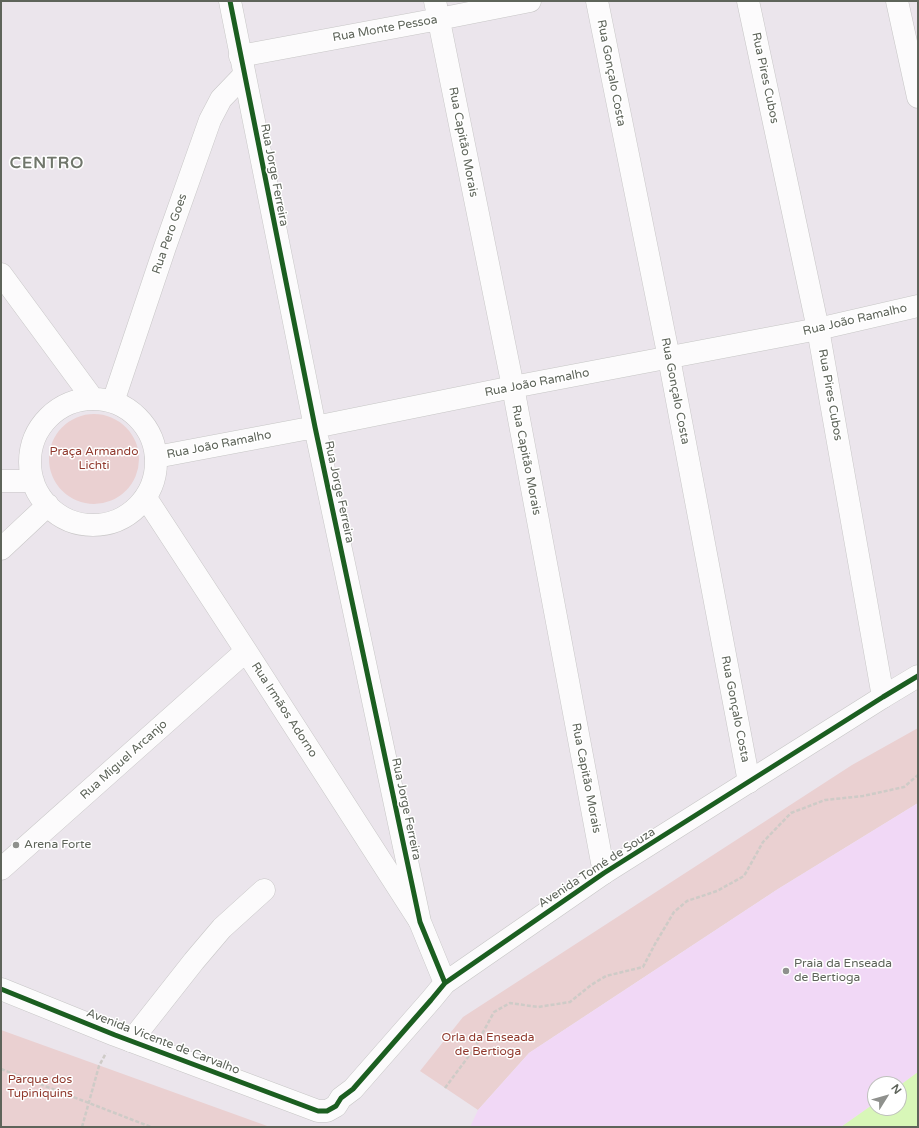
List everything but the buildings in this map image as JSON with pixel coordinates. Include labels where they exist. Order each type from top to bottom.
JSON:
[{"type":"street","name":"Rua Jorge Ferreira","points":[[230,1],[315,427],[420,922],[445,983]]},
{"type":"street","name":"Rua Monte Pessoa","points":[[242,66],[437,10],[530,1]]},
{"type":"street","name":"Rua Gonçalo Costa","points":[[597,1],[669,358],[749,782]]},
{"type":"street","name":"Rua Pires Cubos","points":[[748,1],[818,329],[883,697]]},
{"type":"street","points":[[897,1],[918,97]]},
{"type":"street","name":"Rua Capitão Morais","points":[[437,10],[513,387],[604,873]]},
{"type":"street","name":"Rua Pero Goes","points":[[103,401],[165,247],[210,120],[221,99],[242,66]]},
{"type":"street","points":[[1,274],[103,401]]},
{"type":"street","name":"Rua João Ramalho","points":[[156,457],[818,329],[918,306]]},
{"type":"street","points":[[103,401],[130,411],[143,423],[152,439],[156,457],[154,478],[146,498],[133,512],[117,521],[98,525],[80,524],[74,522],[62,517],[48,505],[39,494],[33,481],[30,462],[33,442],[42,425],[56,411],[73,402],[103,401]]},
{"type":"street","points":[[1,481],[33,481]]},
{"type":"street","name":"Rua Irmãos Adorno","points":[[146,498],[420,922]]},
{"type":"street","points":[[1,549],[48,505]]},
{"type":"street","name":"Rua Miguel Arcanjo","points":[[1,869],[246,651]]},
{"type":"street","name":"Avenida Tomé de Souza","points":[[318,1111],[327,1110],[336,1106],[341,1098],[354,1089],[445,983],[604,873],[918,676]]},
{"type":"street","points":[[123,1038],[222,928],[264,890]]},
{"type":"street","name":"Avenida Vicente de Carvalho","points":[[1,989],[123,1038],[318,1111]]},
{"type":"path","points":[[445,1088],[474,1049],[494,1012],[510,1003],[538,1007],[570,1002],[606,976],[643,967],[674,912],[687,901],[717,891],[744,876],[763,842],[790,813],[825,800],[863,796],[904,787],[918,775]]},
{"type":"path","points":[[82,1127],[99,1066],[123,1038]]},
{"type":"path","points":[[1,1069],[151,1127]]},
{"type":"green space","name":"Praça Armando Lichti","points":[[94,414],[111,418],[126,427],[135,442],[139,459],[135,476],[126,491],[111,500],[94,504],[77,500],[62,491],[53,476],[49,459],[53,442],[62,427],[77,418]]},
{"type":"green space","name":"Orla da Enseada de Bertioga","points":[[918,728],[918,803],[778,889],[529,1053],[478,1110],[420,1071],[463,1017],[852,765]]},
{"type":"green space","name":"Parque dos Tupiniquins","points":[[1,1030],[270,1127],[1,1127]]},
{"type":"sand","name":"Praia da Enseada de Bertioga","points":[[918,803],[918,1072],[907,1080],[907,1076],[867,1076],[867,1109],[841,1127],[470,1127],[478,1110],[529,1053],[778,889]]},
{"type":"shaded area","points":[[918,1072],[918,1127],[841,1127],[867,1109],[867,1116],[907,1116],[907,1080]]},
{"type":"cycle path","points":[[230,1],[315,427],[420,922],[445,983]]},
{"type":"cycle path","points":[[1,989],[115,1035],[318,1111],[327,1111],[336,1106],[341,1098],[353,1089],[445,983],[604,873],[918,676]]},
{"type":"place","name":"Arena Forte","points":[[16,845]]},
{"type":"place","name":"Praia da Enseada de Bertioga","points":[[786,971]]},
{"type":"district","name":"CENTRO","points":[[47,164]]}]
